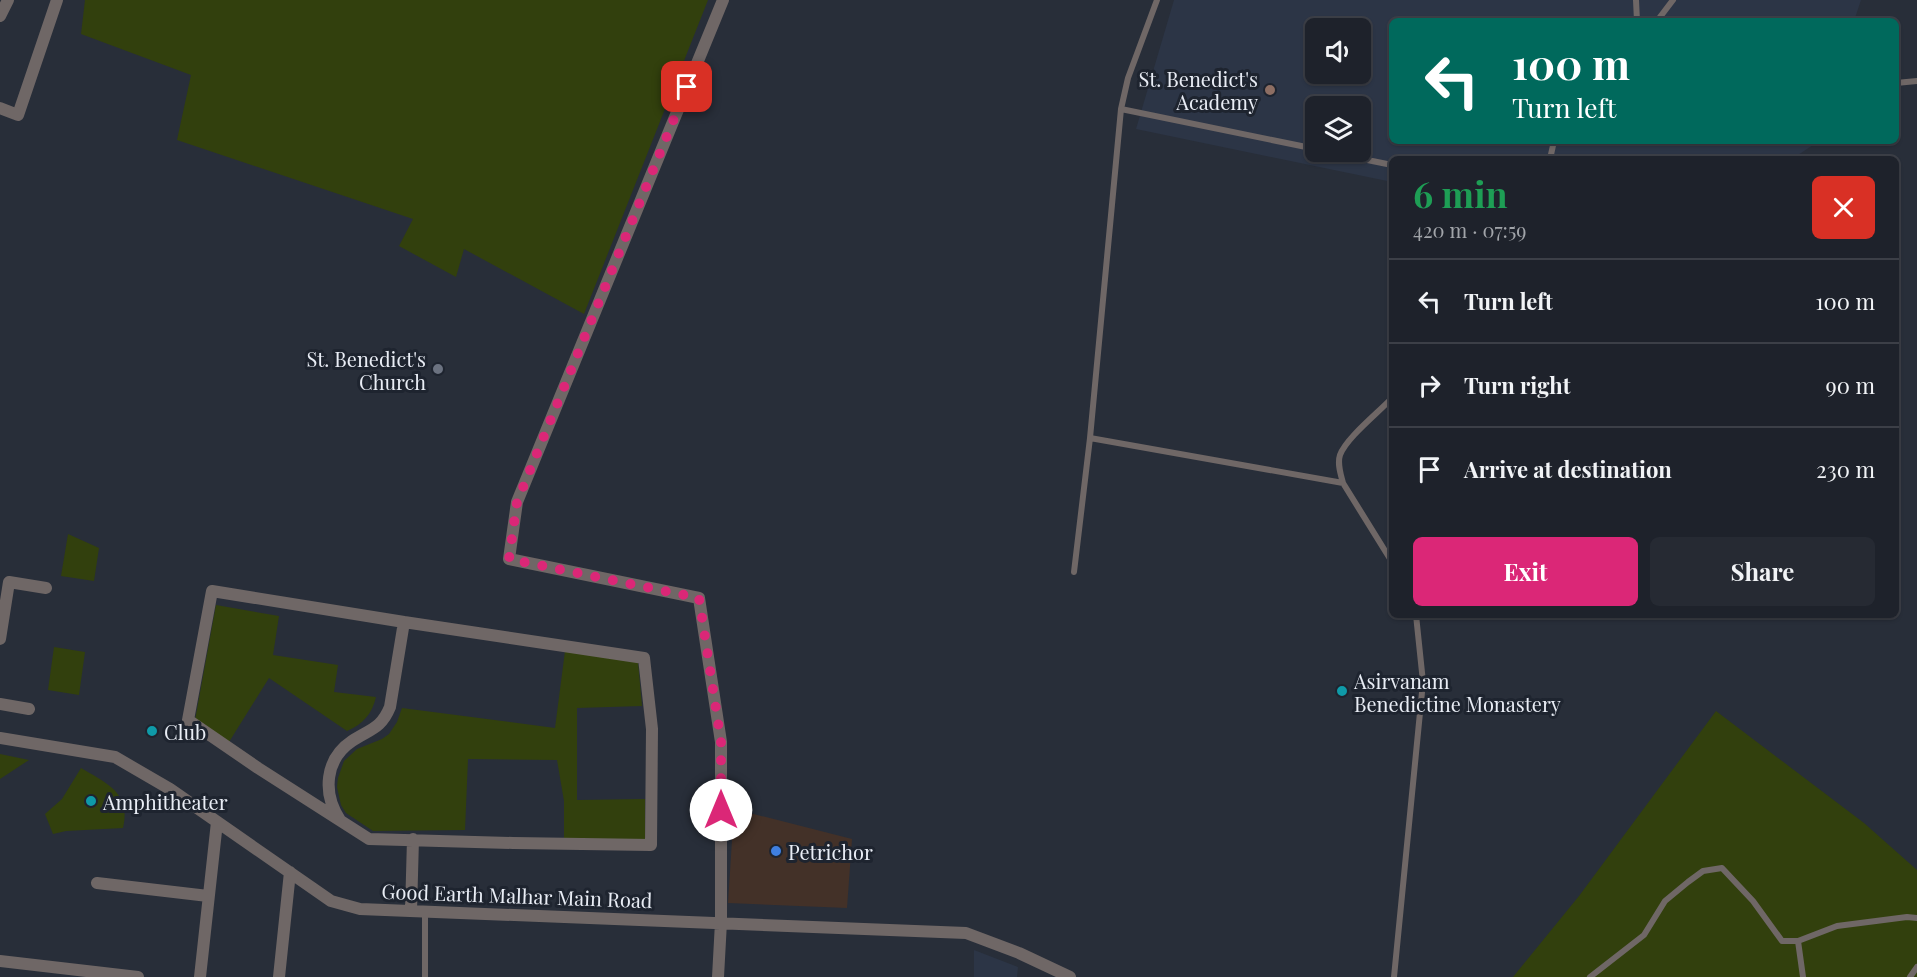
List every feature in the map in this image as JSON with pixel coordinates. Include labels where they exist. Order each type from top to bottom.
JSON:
[{"type":"street","points":[[0,16],[8,0]]},
{"type":"street","points":[[0,108],[18,115],[57,0]]},
{"type":"street","points":[[718,977],[721,742],[699,598],[509,559],[517,502],[723,0]]},
{"type":"street","points":[[0,639],[9,582],[46,588]]},
{"type":"street","points":[[212,591],[644,658],[652,729],[651,844],[369,839],[340,820],[258,768],[189,720],[212,591]]},
{"type":"street","points":[[340,820],[331,803],[329,774],[338,754],[346,746],[377,727],[387,715],[404,622]]},
{"type":"street","points":[[0,704],[29,708]]},
{"type":"street","name":"Good Earth Malhar Main Road","points":[[0,738],[115,757],[170,789],[331,901],[360,909],[966,933],[1019,953],[1070,977]]},
{"type":"street","points":[[200,977],[217,822]]},
{"type":"street","points":[[411,911],[413,839]]},
{"type":"street","points":[[279,977],[290,872]]},
{"type":"street","points":[[97,883],[208,897]]},
{"type":"street","points":[[0,961],[138,977]]},
{"type":"lane","points":[[1074,572],[1090,438],[1121,110],[1128,78],[1157,0]]},
{"type":"lane","points":[[1636,0],[1637,18]]},
{"type":"lane","points":[[1659,18],[1673,0]]},
{"type":"lane","points":[[1899,82],[1917,81]]},
{"type":"lane","points":[[1121,110],[1305,147]]},
{"type":"lane","points":[[1371,161],[1389,164]]},
{"type":"lane","points":[[1389,401],[1352,438],[1340,455],[1339,468],[1343,483],[1389,557]]},
{"type":"lane","points":[[1090,438],[1343,483]]},
{"type":"lane","points":[[1394,977],[1423,682],[1416,618]]},
{"type":"lane","points":[[1590,977],[1644,934],[1665,901],[1703,871],[1722,868],[1753,901],[1782,942],[1798,940],[1837,926],[1907,917],[1917,918]]},
{"type":"lane","points":[[425,912],[425,977]]},
{"type":"lane","points":[[1798,940],[1803,977]]},
{"type":"lane","points":[[1910,977],[1917,967]]},
{"type":"shaded area","name":"St. Benedict's Academy","points":[[1174,0],[1861,0],[1855,18],[1389,18],[1389,144],[1814,144],[1796,156],[1389,156],[1389,181],[1136,129]]},
{"type":"shaded area","points":[[734,809],[852,839],[847,908],[728,903]]},
{"type":"shaded area","points":[[974,950],[1018,967],[1017,977],[974,977]]},
{"type":"green space","points":[[85,0],[708,0],[584,314],[464,249],[456,277],[399,246],[413,219],[177,140],[191,75],[81,34]]},
{"type":"green space","points":[[68,534],[99,548],[94,581],[61,576]]},
{"type":"green space","points":[[216,605],[279,616],[273,655],[338,665],[334,692],[376,697],[369,713],[362,722],[347,731],[269,678],[229,742],[195,720]]},
{"type":"green space","points":[[54,647],[85,652],[79,695],[48,690]]},
{"type":"green space","points":[[565,651],[638,662],[642,706],[577,708],[577,800],[645,799],[645,839],[564,840],[564,801],[557,760],[468,759],[465,830],[373,831],[346,813],[341,805],[337,787],[344,761],[357,749],[389,734],[402,708],[555,728]]},
{"type":"green space","points":[[1716,711],[1864,823],[1917,870],[1917,977],[1513,977],[1579,896]]},
{"type":"green space","points":[[0,754],[29,760],[0,779]]},
{"type":"green space","name":"Amphitheater","points":[[81,768],[108,785],[120,798],[125,816],[123,828],[66,831],[53,834],[45,814],[62,799]]},
{"type":"place","name":"St. Benedict's Academy","points":[[1270,90]]},
{"type":"place","name":"St. Benedict's Church","points":[[438,369]]},
{"type":"place","name":"Asirvanam Benedictine Monastery","points":[[1342,691]]},
{"type":"place","name":"Club","points":[[152,731]]},
{"type":"place","name":"Amphitheater","points":[[91,801]]},
{"type":"place","name":"Petrichor","points":[[776,851]]},
{"type":"route","points":[[687,87],[517,502],[509,559],[699,598],[721,742],[721,810]]}]
